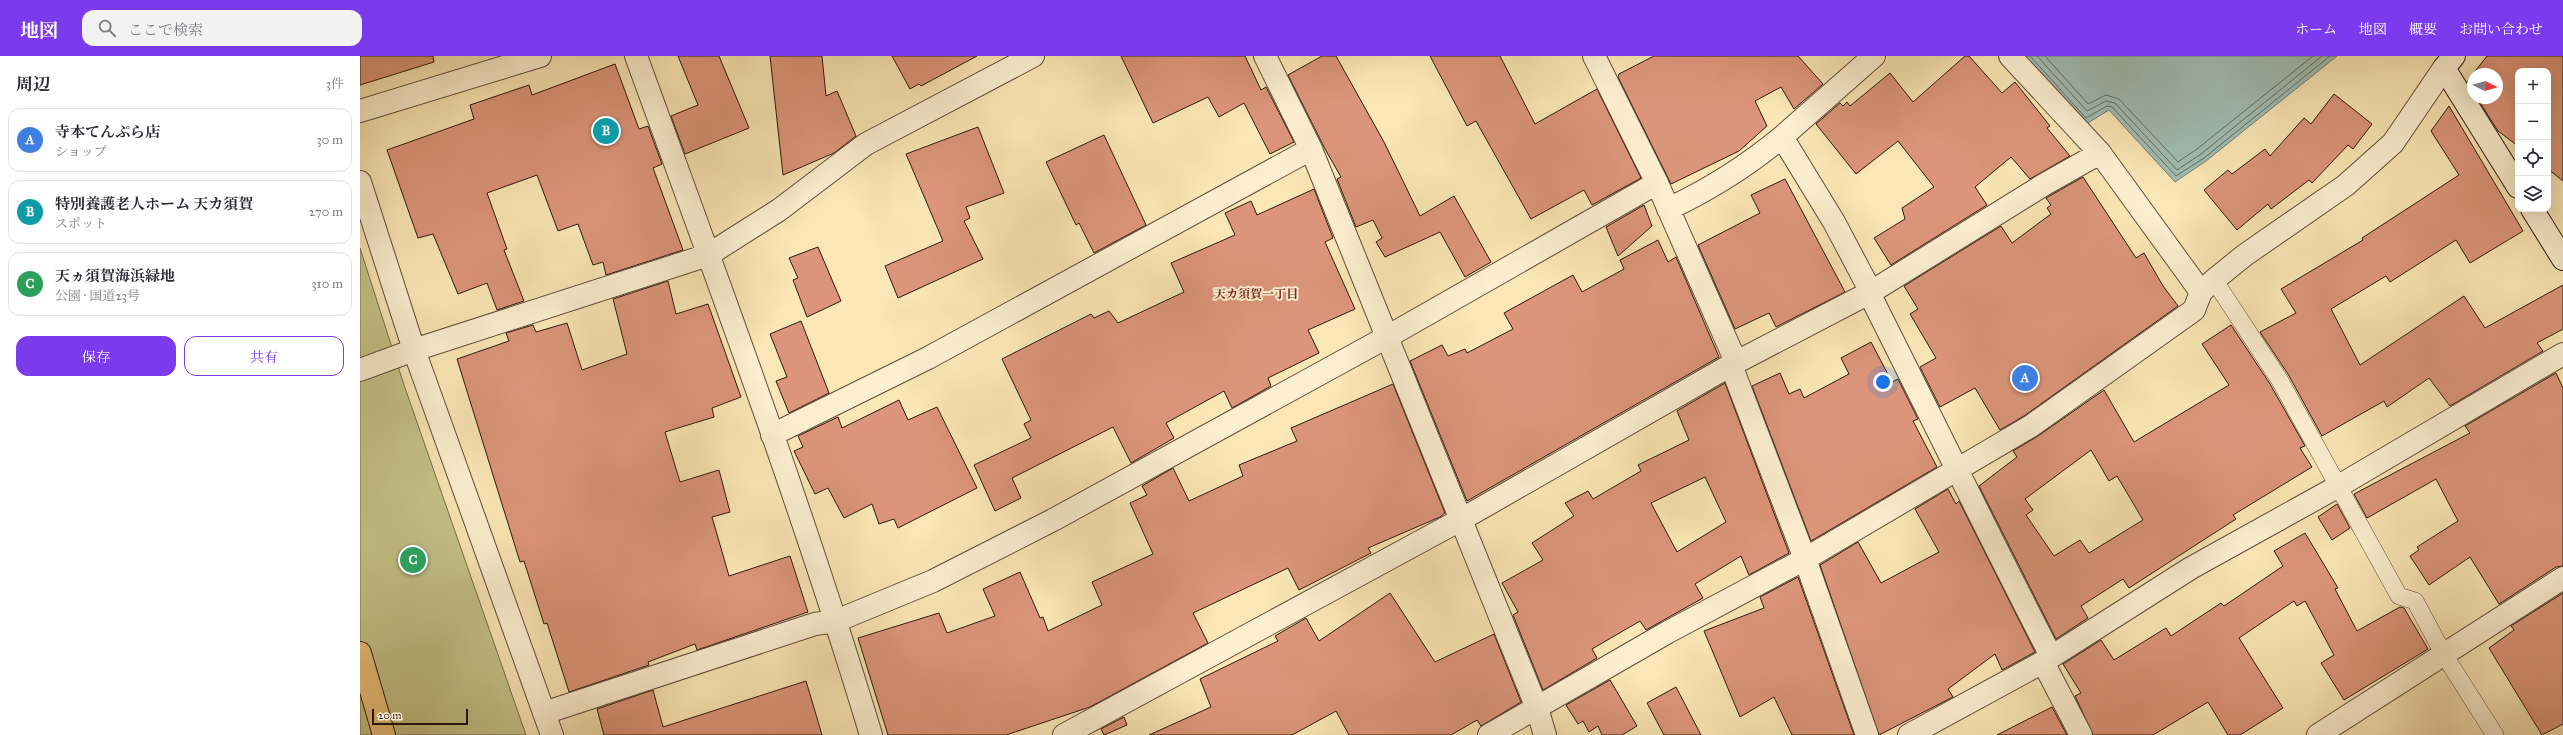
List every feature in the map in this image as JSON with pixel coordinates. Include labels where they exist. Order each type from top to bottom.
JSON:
[{"type":"highway","points":[[360,653],[384,735]]},
{"type":"street","points":[[360,111],[540,56]]},
{"type":"street","points":[[636,56],[772,435],[836,620],[871,735]]},
{"type":"street","points":[[360,370],[414,350],[708,255],[780,210],[866,144],[1033,56]]},
{"type":"street","points":[[1265,56],[1311,149],[1462,519],[1537,708],[1544,735]]},
{"type":"street","points":[[1594,56],[1657,183],[1733,364],[1805,559],[1866,735]]},
{"type":"street","points":[[1668,209],[1689,199],[1758,157],[1874,56]]},
{"type":"street","points":[[2010,56],[2100,153],[2208,286]]},
{"type":"street","points":[[1490,735],[1668,632],[1805,559],[2031,426],[2194,310],[2208,286],[2245,255],[2346,185],[2393,143],[2449,62],[2515,182]]},
{"type":"street","points":[[1782,137],[1834,222],[1870,292],[1958,469],[2082,735]]},
{"type":"street","points":[[772,435],[935,355],[1311,149]]},
{"type":"street","points":[[1064,735],[1462,519],[1733,364],[1870,292],[2045,184],[2100,153]]},
{"type":"street","points":[[360,182],[414,350],[552,735]]},
{"type":"street","points":[[544,713],[815,624],[836,620],[933,581],[1053,520],[1387,337],[1657,183]]},
{"type":"street","points":[[2534,212],[2563,259]]},
{"type":"street","points":[[1909,735],[2047,659],[2191,568],[2337,486],[2563,354]]},
{"type":"street","points":[[2318,735],[2443,653],[2563,578]]},
{"type":"lane","points":[[2208,286],[2279,379],[2399,596],[2415,601],[2443,653],[2495,735]]},
{"type":"shaded area","points":[[360,248],[404,385],[526,735],[360,735]]},
{"type":"water","points":[[2025,56],[2337,56],[2206,161],[2175,182],[2109,110],[2086,124]]},
{"type":"building","points":[[360,56],[433,56],[434,62],[360,85]]},
{"type":"building","points":[[678,56],[719,56],[749,128],[685,154],[671,116],[698,105]]},
{"type":"building","points":[[770,56],[822,56],[826,96],[837,91],[856,136],[834,153],[783,175]]},
{"type":"building","points":[[892,56],[977,56],[921,86],[919,84],[910,89]]},
{"type":"building","points":[[1121,56],[1245,56],[1261,90],[1266,87],[1294,142],[1270,154],[1244,103],[1219,117],[1208,97],[1153,123]]},
{"type":"building","points":[[1322,56],[1336,56],[1384,142],[1420,216],[1454,196],[1491,262],[1465,277],[1440,232],[1385,257],[1376,242],[1382,238],[1373,220],[1356,227],[1337,179],[1341,177],[1325,149],[1288,75]]},
{"type":"building","points":[[1430,56],[1500,56],[1535,124],[1597,89],[1641,178],[1592,205],[1584,190],[1531,219],[1476,121],[1467,126]]},
{"type":"building","points":[[1654,56],[1798,56],[1823,84],[1794,109],[1781,87],[1755,101],[1767,126],[1739,151],[1671,184],[1618,77],[1619,74]]},
{"type":"building","points":[[1965,56],[1969,56],[2002,93],[2015,82],[2050,126],[2047,128],[2070,156],[2030,179],[2011,157],[1975,187],[1987,205],[1891,265],[1874,238],[1905,219],[1902,208],[1934,187],[1898,141],[1856,174],[1816,124],[1840,103],[1843,106],[1847,102],[1850,106],[1890,73],[1913,102]]},
{"type":"building","points":[[2487,56],[2563,56],[2563,181],[2551,171],[2551,68],[2515,68],[2515,144],[2498,131],[2481,104],[2503,104],[2503,68],[2478,68]]},
{"type":"building","points":[[615,64],[639,129],[648,126],[662,164],[653,168],[683,250],[606,275],[603,262],[593,265],[578,224],[558,231],[537,175],[487,193],[507,249],[504,250],[524,301],[497,310],[487,283],[458,294],[433,234],[418,238],[387,150],[474,119],[470,105],[529,85],[532,95]]},
{"type":"building","points":[[2334,94],[2372,124],[2353,149],[2348,145],[2312,183],[2309,180],[2271,209],[2268,204],[2237,230],[2204,190],[2228,170],[2232,174],[2265,149],[2270,156],[2304,118],[2311,124]]},
{"type":"building","points":[[2449,106],[2523,231],[2470,263],[2456,240],[2390,282],[2386,276],[2331,309],[2360,365],[2464,296],[2485,328],[2563,285],[2563,329],[2537,343],[2543,351],[2450,406],[2429,378],[2387,407],[2384,401],[2322,436],[2288,374],[2260,332],[2296,313],[2281,289],[2363,240],[2362,238],[2459,175],[2431,131]]},
{"type":"building","points":[[978,127],[1004,193],[966,207],[970,218],[964,221],[983,259],[898,298],[885,266],[943,241],[906,154]]},
{"type":"building","points":[[1104,135],[1146,225],[1094,253],[1079,223],[1076,225],[1046,162]]},
{"type":"building","points":[[2083,177],[2136,258],[2144,253],[2163,286],[2178,306],[2024,416],[2000,430],[1975,388],[1940,407],[1920,367],[1936,358],[1910,314],[1918,309],[1904,286],[2001,226],[2012,243],[2051,214],[2047,208],[2051,205],[2046,198]]},
{"type":"building","points":[[1785,179],[1845,292],[1776,327],[1769,313],[1735,329],[1698,245],[1760,213],[1751,195]]},
{"type":"building","points":[[1314,189],[1333,238],[1325,242],[1355,309],[1308,330],[1319,353],[1268,378],[1271,386],[1232,408],[1224,391],[1166,423],[1174,438],[1131,463],[1113,427],[1012,478],[1021,498],[995,511],[974,465],[1031,438],[1024,424],[1031,420],[1002,359],[1091,314],[1094,318],[1109,311],[1118,323],[1184,292],[1171,263],[1235,235],[1225,213],[1251,201],[1257,215]]},
{"type":"building","points":[[1644,205],[1652,226],[1618,256],[1606,227]]},
{"type":"building","points":[[1658,240],[1668,262],[1676,257],[1719,357],[1467,501],[1410,361],[1442,345],[1448,356],[1465,349],[1467,353],[1513,329],[1504,313],[1573,275],[1582,292],[1624,269],[1620,260]]},
{"type":"building","points":[[818,247],[841,301],[807,317],[793,280],[798,278],[789,258]]},
{"type":"building","points":[[668,281],[676,314],[708,304],[741,397],[712,408],[714,417],[665,432],[680,482],[719,470],[730,512],[712,517],[729,576],[790,556],[808,612],[697,650],[695,644],[648,662],[649,665],[569,692],[547,623],[544,624],[524,561],[520,562],[457,359],[509,341],[506,333],[533,325],[536,332],[567,323],[582,370],[627,354],[613,299]]},
{"type":"building","points":[[801,321],[829,393],[789,413],[776,381],[787,377],[770,334]]},
{"type":"building","points":[[2231,325],[2270,384],[2305,446],[2300,448],[2312,467],[2233,515],[2236,519],[2129,588],[2123,579],[2081,606],[2088,618],[2056,639],[1979,486],[2017,457],[2013,451],[2038,436],[2104,390],[2134,442],[2229,385],[2202,344]],"holes":[[[2091,450],[2109,481],[2117,476],[2143,520],[2089,553],[2080,540],[2054,556],[2026,515],[2033,510],[2025,499]]]},
{"type":"building","points":[[1871,342],[1892,382],[1898,379],[1918,419],[1913,421],[1937,467],[1811,541],[1752,386],[1780,373],[1789,394],[1800,389],[1804,398],[1849,374],[1841,358]]},
{"type":"building","points":[[2556,373],[2563,388],[2563,566],[2556,567],[2499,604],[2470,557],[2429,585],[2410,556],[2419,550],[2417,547],[2458,521],[2436,479],[2367,518],[2354,494],[2470,433],[2465,426]]},
{"type":"building","points":[[1725,383],[1789,553],[1749,575],[1741,556],[1695,584],[1703,598],[1646,630],[1640,621],[1592,649],[1597,658],[1543,690],[1513,615],[1518,612],[1502,583],[1543,560],[1532,543],[1574,516],[1565,503],[1588,491],[1593,499],[1641,471],[1638,465],[1689,440],[1677,411]],"holes":[[[1705,477],[1726,522],[1677,552],[1651,503]]]},
{"type":"building","points":[[1393,384],[1445,513],[1440,517],[1368,548],[1371,553],[1299,590],[1288,568],[1193,613],[1208,643],[1090,707],[1006,735],[888,735],[858,638],[939,613],[947,633],[995,616],[983,589],[1020,572],[1040,618],[1043,617],[1048,631],[1102,605],[1092,582],[1153,554],[1130,503],[1147,495],[1142,486],[1173,468],[1189,501],[1243,476],[1239,465],[1297,441],[1291,428]]},
{"type":"building","points":[[899,400],[908,420],[937,407],[977,488],[898,528],[894,519],[879,524],[872,504],[844,518],[828,488],[815,494],[794,451],[803,447],[798,436],[838,417],[842,428]]},
{"type":"building","points":[[1948,489],[1956,504],[1959,501],[2035,652],[2002,670],[1995,654],[1948,689],[1953,697],[1879,735],[1820,565],[1858,542],[1881,583],[1939,552],[1915,509]]},
{"type":"building","points":[[2337,504],[2350,528],[2332,540],[2318,517]]},
{"type":"building","points":[[2305,533],[2338,588],[2335,589],[2357,631],[2400,607],[2404,608],[2428,649],[2344,700],[2321,663],[2334,655],[2305,601],[2297,606],[2294,601],[2239,638],[2283,708],[2240,735],[2228,735],[2208,702],[2153,735],[2093,735],[2075,696],[2081,693],[2063,664],[2101,640],[2114,660],[2166,628],[2171,636],[2221,603],[2224,606],[2283,566],[2274,551]]},
{"type":"building","points":[[1798,577],[1854,735],[1792,735],[1774,697],[1740,717],[1704,631],[1764,608],[1760,597]]},
{"type":"building","points":[[1390,593],[1435,662],[1494,634],[1521,702],[1481,726],[1477,720],[1451,735],[1349,735],[1336,711],[1292,735],[1149,735],[1211,707],[1200,679],[1278,641],[1275,636],[1306,618],[1319,641]]},
{"type":"building","points":[[2563,593],[2563,724],[2542,735],[2489,648],[2514,630],[2511,626]]},
{"type":"building","points":[[1610,680],[1637,726],[1622,735],[1602,735],[1598,726],[1589,732],[1583,721],[1578,724],[1566,705]]},
{"type":"building","points":[[806,681],[822,735],[604,735],[597,709],[653,690],[663,727]]},
{"type":"building","points":[[1676,687],[1701,735],[1664,735],[1647,703]]},
{"type":"building","points":[[2052,707],[2067,735],[1997,735]]},
{"type":"building","points":[[1124,717],[1127,725],[1104,735],[1101,729]]},
{"type":"place","name":"特別養護老人ホーム 天カ須賀","points":[[606,131]]},
{"type":"place","name":"寺本てんぷら店","points":[[2025,378]]},
{"type":"place","name":"天ヵ須賀海浜緑地","points":[[413,560]]},
{"type":"district","name":"天カ須賀一丁目","points":[[1256,294]]}]
